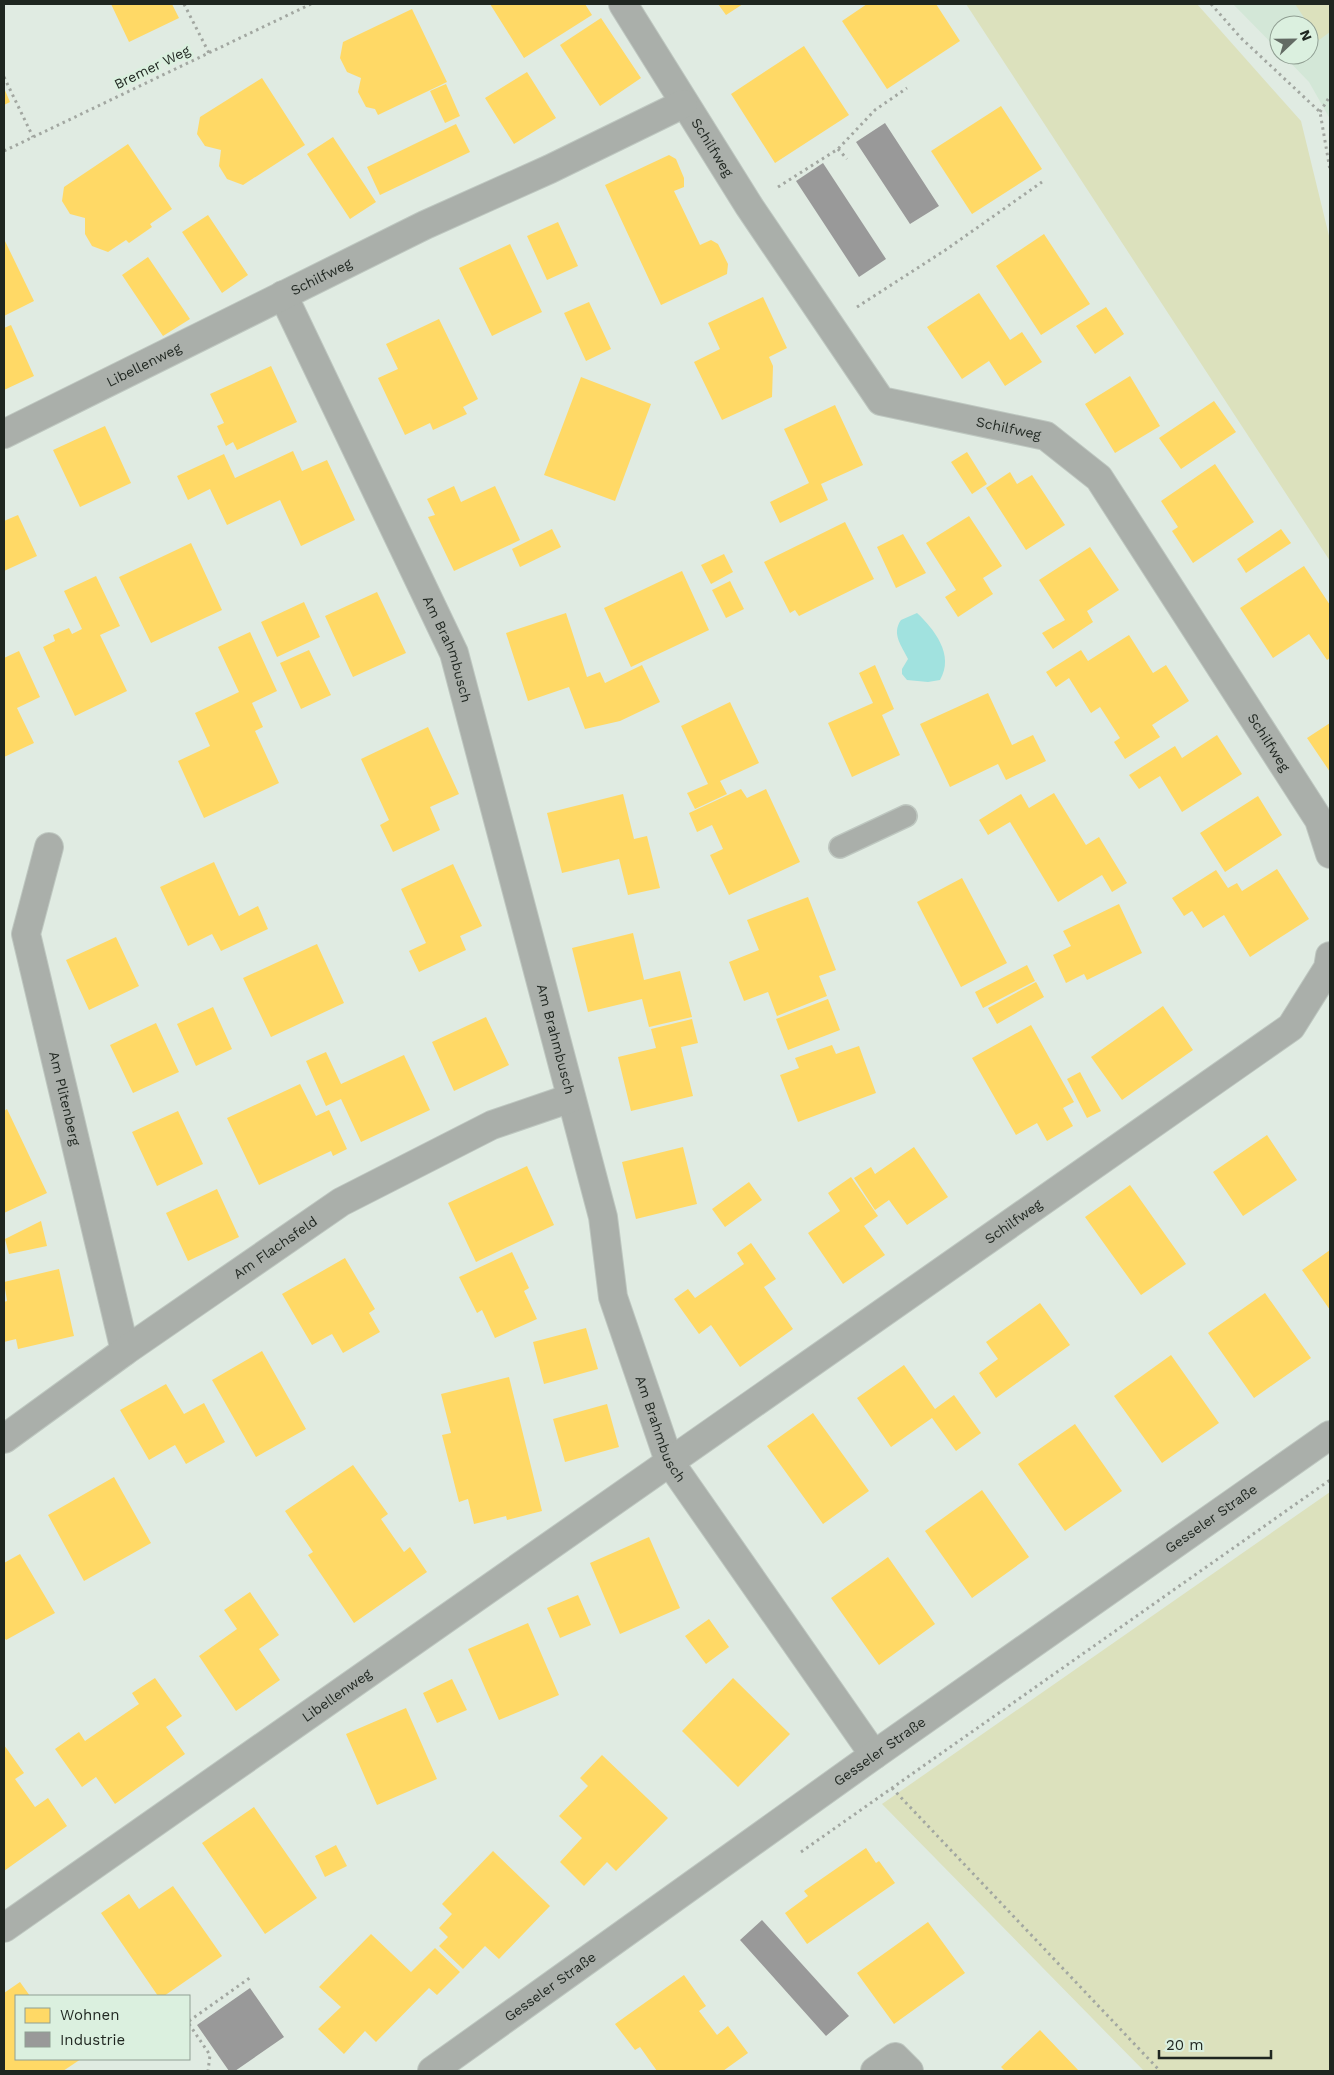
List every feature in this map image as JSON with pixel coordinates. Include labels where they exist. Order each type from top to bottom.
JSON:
[{"type":"street","name":"Schilfweg","points":[[623,4],[683,104],[749,206],[880,401],[1046,436],[1099,478],[1319,820],[1330,854]]},
{"type":"street","name":"Schilfweg","points":[[283,295],[425,225],[550,169],[683,104]]},
{"type":"street","name":"Libellenweg","points":[[4,434],[283,295]]},
{"type":"street","name":"Am Brahmbusch","points":[[283,295],[454,653],[603,1217],[613,1297],[669,1461],[874,1754]]},
{"type":"street","name":"Am Plitenberg","points":[[49,847],[26,934],[125,1350]]},
{"type":"street","name":"Schilfweg","points":[[669,1461],[1292,1027],[1328,968],[1330,956]]},
{"type":"street","name":"Am Flachsfeld","points":[[4,1439],[125,1350],[341,1202],[492,1125],[571,1098]]},
{"type":"street","name":"Gesseler Straße","points":[[432,2071],[874,1754],[1330,1435]]},
{"type":"street","name":"Libellenweg","points":[[4,1928],[669,1461]]},
{"type":"street","points":[[875,2071],[895,2057],[909,2071]]},
{"type":"lane","points":[[840,847],[906,816]]},
{"type":"path","points":[[184,4],[209,53]]},
{"type":"path","name":"Bremer Weg","points":[[4,151],[311,4]]},
{"type":"path","points":[[1212,4],[1241,38],[1320,112],[1330,170]]},
{"type":"path","points":[[4,77],[33,137]]},
{"type":"path","points":[[749,206],[838,149],[875,110],[907,88]]},
{"type":"path","points":[[1320,112],[1330,96]]},
{"type":"path","points":[[838,149],[847,159]]},
{"type":"path","points":[[830,324],[947,249],[1042,182]]},
{"type":"path","points":[[874,1754],[892,1788],[1160,2071]]},
{"type":"path","points":[[190,2021],[250,1977]]},
{"type":"path","points":[[190,2024],[210,2055],[208,2071]]},
{"type":"shaded area","points":[[1233,4],[1330,4],[1330,119],[1309,82],[1293,65],[1319,65],[1319,15],[1269,15],[1269,41]]},
{"type":"green space","points":[[966,4],[1197,4],[1301,121],[1330,240],[1330,561]]},
{"type":"green space","points":[[1295,4],[1330,4],[1330,32],[1319,40],[1319,15],[1302,15]]},
{"type":"green space","points":[[1330,1492],[1330,2071],[1144,2071],[882,1804]]},
{"type":"water","points":[[917,613],[941,643],[945,661],[944,671],[940,680],[928,682],[907,680],[902,674],[902,669],[908,659],[897,635],[898,625],[901,620]]},
{"type":"building: Wohnen","points":[[111,4],[172,4],[179,18],[129,42]]},
{"type":"building: Wohnen","points":[[490,4],[585,4],[592,15],[524,58]]},
{"type":"building: Wohnen","points":[[718,4],[743,4],[726,15]]},
{"type":"building: Wohnen","points":[[867,4],[936,4],[960,41],[887,89],[842,21]]},
{"type":"building: Wohnen","points":[[412,9],[447,82],[378,115],[375,109],[366,107],[358,92],[361,78],[347,72],[340,58],[343,42]]},
{"type":"building: Wohnen","points":[[601,18],[641,78],[600,106],[560,45]]},
{"type":"building: Wohnen","points":[[804,46],[849,115],[775,163],[731,94]]},
{"type":"building: Wohnen","points":[[527,72],[556,118],[514,144],[485,98]]},
{"type":"building: Wohnen","points":[[262,78],[305,145],[243,185],[227,179],[219,166],[221,150],[205,146],[197,134],[200,117]]},
{"type":"building: Wohnen","points":[[446,84],[460,116],[445,123],[430,91]]},
{"type":"building: Wohnen","points":[[4,88],[10,102],[4,105]]},
{"type":"building: Wohnen","points":[[1001,106],[1042,169],[972,214],[931,151]]},
{"type":"building: Wohnen","points":[[456,124],[470,152],[380,195],[367,167]]},
{"type":"building: Wohnen","points":[[333,137],[376,202],[350,219],[307,154]]},
{"type":"building: Wohnen","points":[[128,144],[172,209],[150,224],[152,227],[129,243],[126,240],[108,252],[92,246],[85,234],[85,218],[70,214],[62,201],[64,187]]},
{"type":"building: Wohnen","points":[[669,155],[676,159],[684,178],[684,187],[674,191],[700,245],[711,240],[718,244],[728,264],[727,274],[661,305],[605,185]]},
{"type":"building: Wohnen","points":[[208,215],[248,275],[222,293],[182,232]]},
{"type":"building: Wohnen","points":[[558,222],[578,266],[547,280],[527,236]]},
{"type":"building: Wohnen","points":[[1044,234],[1090,304],[1041,335],[996,266]]},
{"type":"building: Wohnen","points":[[4,239],[34,301],[4,316]]},
{"type":"building: Wohnen","points":[[510,244],[542,312],[492,336],[459,268]]},
{"type":"building: Wohnen","points":[[148,257],[190,319],[163,336],[122,275]]},
{"type":"building: Wohnen","points":[[979,293],[1010,340],[1022,332],[1042,362],[1005,386],[989,361],[962,379],[927,327]]},
{"type":"building: Wohnen","points":[[763,297],[787,348],[769,357],[773,366],[772,397],[722,420],[694,362],[720,349],[708,323]]},
{"type":"building: Wohnen","points":[[589,302],[611,349],[586,361],[564,313]]},
{"type":"building: Wohnen","points":[[1106,307],[1124,334],[1095,354],[1076,326]]},
{"type":"building: Wohnen","points":[[439,319],[478,399],[463,407],[467,414],[433,430],[430,423],[405,435],[378,378],[398,369],[386,344]]},
{"type":"building: Wohnen","points":[[11,325],[34,376],[4,390],[4,328]]},
{"type":"building: Wohnen","points":[[271,366],[297,422],[237,450],[233,442],[226,446],[217,426],[224,423],[210,394]]},
{"type":"building: Wohnen","points":[[1130,376],[1160,426],[1115,453],[1085,404]]},
{"type":"building: Wohnen","points":[[581,377],[651,404],[615,501],[544,475]]},
{"type":"building: Wohnen","points":[[1214,401],[1236,432],[1181,469],[1159,438]]},
{"type":"building: Wohnen","points":[[835,405],[863,465],[821,484],[828,500],[780,523],[770,502],[809,483],[784,429]]},
{"type":"building: Wohnen","points":[[105,426],[131,483],[80,507],[53,450]]},
{"type":"building: Wohnen","points":[[293,451],[302,471],[327,460],[355,520],[301,546],[280,500],[227,525],[210,489],[188,500],[177,476],[224,454],[235,478]]},
{"type":"building: Wohnen","points":[[967,452],[987,484],[972,494],[951,462]]},
{"type":"building: Wohnen","points":[[1215,464],[1254,522],[1193,563],[1172,531],[1178,527],[1161,501]]},
{"type":"building: Wohnen","points":[[1010,472],[1017,484],[1032,475],[1065,525],[1026,550],[986,488]]},
{"type":"building: Wohnen","points":[[454,486],[461,502],[495,486],[520,540],[454,571],[428,517],[435,515],[427,499]]},
{"type":"building: Wohnen","points":[[18,515],[37,556],[4,571],[4,521]]},
{"type":"building: Wohnen","points":[[969,516],[1002,566],[983,578],[993,594],[958,617],[945,597],[956,590],[926,543]]},
{"type":"building: Wohnen","points":[[845,522],[874,579],[799,616],[795,610],[790,613],[764,562]]},
{"type":"building: Wohnen","points":[[552,529],[561,547],[520,567],[512,549]]},
{"type":"building: Wohnen","points":[[1281,529],[1291,543],[1246,573],[1237,559]]},
{"type":"building: Wohnen","points":[[903,534],[926,573],[896,588],[877,547]]},
{"type":"building: Wohnen","points":[[191,543],[222,610],[151,643],[119,577]]},
{"type":"building: Wohnen","points":[[1090,547],[1119,590],[1087,611],[1093,622],[1053,649],[1042,633],[1065,620],[1039,580]]},
{"type":"building: Wohnen","points":[[724,554],[733,572],[711,584],[701,565]]},
{"type":"building: Wohnen","points":[[1304,566],[1330,605],[1330,658],[1327,660],[1309,634],[1273,658],[1240,608]]},
{"type":"building: Wohnen","points":[[682,571],[709,630],[631,667],[604,608]]},
{"type":"building: Wohnen","points":[[96,576],[120,626],[100,635],[127,691],[75,716],[43,647],[55,641],[53,635],[69,628],[72,634],[82,629],[64,591]]},
{"type":"building: Wohnen","points":[[730,581],[744,609],[726,618],[712,590]]},
{"type":"building: Wohnen","points":[[377,592],[406,653],[353,677],[325,616]]},
{"type":"building: Wohnen","points":[[304,602],[320,637],[277,657],[261,622]]},
{"type":"building: Wohnen","points":[[566,613],[587,677],[600,672],[605,683],[642,665],[660,702],[620,721],[585,729],[569,687],[528,701],[506,633]]},
{"type":"building: Wohnen","points":[[250,632],[277,691],[252,703],[263,727],[255,731],[279,783],[204,818],[178,761],[210,746],[195,713],[239,692],[218,647]]},
{"type":"building: Wohnen","points":[[1129,635],[1153,673],[1166,665],[1189,701],[1152,725],[1160,737],[1125,759],[1114,742],[1120,738],[1100,707],[1091,713],[1069,678],[1056,687],[1046,672],[1081,650],[1088,661]]},
{"type":"building: Wohnen","points":[[309,650],[331,695],[301,709],[280,663]]},
{"type":"building: Wohnen","points":[[19,651],[40,697],[17,708],[34,743],[4,757],[4,658]]},
{"type":"building: Wohnen","points":[[875,665],[894,709],[882,715],[900,755],[852,777],[828,723],[873,703],[859,673]]},
{"type":"building: Wohnen","points":[[988,693],[1012,745],[1033,735],[1046,761],[1006,780],[998,764],[950,787],[920,724]]},
{"type":"building: Wohnen","points":[[730,702],[759,763],[720,781],[727,794],[695,809],[687,793],[708,784],[681,726]]},
{"type":"building: Wohnen","points":[[1330,723],[1330,772],[1307,738]]},
{"type":"building: Wohnen","points":[[428,727],[459,794],[430,807],[440,830],[393,852],[380,825],[389,820],[361,759]]},
{"type":"building: Wohnen","points":[[1217,735],[1242,774],[1182,812],[1160,776],[1139,789],[1129,775],[1175,746],[1182,758]]},
{"type":"building: Wohnen","points":[[741,789],[747,798],[766,789],[800,862],[729,895],[710,855],[723,849],[712,825],[697,832],[689,813]]},
{"type":"building: Wohnen","points":[[1054,793],[1086,845],[1099,837],[1127,883],[1112,892],[1102,875],[1058,902],[1010,822],[988,835],[979,820],[1021,794],[1029,808]]},
{"type":"building: Wohnen","points":[[623,794],[634,839],[647,836],[660,888],[628,895],[619,859],[562,873],[547,813]]},
{"type":"building: Wohnen","points":[[1258,796],[1282,835],[1225,872],[1200,833]]},
{"type":"building: Wohnen","points":[[214,862],[239,916],[258,906],[268,929],[221,951],[212,934],[188,946],[160,887]]},
{"type":"building: Wohnen","points":[[453,864],[482,926],[460,936],[466,950],[419,972],[409,951],[426,943],[401,889]]},
{"type":"building: Wohnen","points":[[1277,869],[1309,919],[1250,957],[1224,915],[1203,928],[1192,911],[1184,916],[1172,898],[1216,870],[1228,888],[1237,883],[1242,891]]},
{"type":"building: Wohnen","points":[[962,878],[1007,963],[961,987],[917,902]]},
{"type":"building: Wohnen","points":[[808,897],[836,970],[819,976],[827,996],[777,1016],[768,992],[744,1001],[729,962],[759,950],[747,920]]},
{"type":"building: Wohnen","points":[[1119,904],[1142,953],[1087,980],[1084,974],[1066,983],[1053,955],[1071,946],[1063,931]]},
{"type":"building: Wohnen","points":[[633,933],[644,980],[680,971],[692,1017],[649,1027],[642,999],[588,1012],[572,948]]},
{"type":"building: Wohnen","points":[[116,937],[139,986],[89,1010],[66,960]]},
{"type":"building: Wohnen","points":[[317,944],[344,1003],[271,1037],[243,978]]},
{"type":"building: Wohnen","points":[[1027,965],[1035,981],[983,1008],[975,992]]},
{"type":"building: Wohnen","points":[[1036,982],[1044,997],[997,1024],[988,1008]]},
{"type":"building: Wohnen","points":[[828,999],[840,1030],[788,1050],[776,1019]]},
{"type":"building: Wohnen","points":[[1163,1006],[1193,1050],[1122,1100],[1091,1057]]},
{"type":"building: Wohnen","points":[[213,1007],[232,1049],[196,1066],[177,1024]]},
{"type":"building: Wohnen","points":[[486,1017],[509,1065],[454,1091],[432,1042]]},
{"type":"building: Wohnen","points":[[692,1019],[698,1043],[681,1047],[693,1096],[631,1111],[618,1057],[656,1048],[651,1029]]},
{"type":"building: Wohnen","points":[[156,1023],[179,1072],[133,1093],[110,1045]]},
{"type":"building: Wohnen","points":[[1031,1025],[1074,1102],[1063,1108],[1073,1126],[1047,1141],[1037,1123],[1016,1135],[972,1058]]},
{"type":"building: Wohnen","points":[[832,1045],[836,1054],[859,1046],[876,1093],[798,1122],[780,1075],[799,1068],[795,1058]]},
{"type":"building: Wohnen","points":[[326,1052],[341,1084],[404,1055],[430,1110],[361,1142],[341,1099],[326,1106],[306,1061]]},
{"type":"building: Wohnen","points":[[1080,1072],[1101,1111],[1087,1118],[1067,1079]]},
{"type":"building: Wohnen","points":[[300,1084],[316,1116],[329,1110],[347,1149],[333,1156],[331,1151],[259,1185],[227,1118]]},
{"type":"building: Wohnen","points":[[7,1109],[47,1193],[4,1213],[4,1111]]},
{"type":"building: Wohnen","points":[[178,1111],[203,1164],[157,1186],[132,1132]]},
{"type":"building: Wohnen","points":[[1267,1135],[1297,1180],[1243,1216],[1213,1172]]},
{"type":"building: Wohnen","points":[[683,1147],[697,1204],[636,1219],[622,1162]]},
{"type":"building: Wohnen","points":[[914,1147],[948,1197],[907,1225],[889,1200],[875,1210],[854,1178],[871,1167],[875,1174]]},
{"type":"building: Wohnen","points":[[527,1166],[554,1225],[476,1262],[448,1203]]},
{"type":"building: Wohnen","points":[[851,1177],[878,1216],[864,1226],[885,1255],[843,1284],[808,1233],[840,1211],[828,1193]]},
{"type":"building: Wohnen","points":[[749,1182],[762,1200],[725,1227],[712,1209]]},
{"type":"building: Wohnen","points":[[1130,1185],[1186,1264],[1141,1295],[1085,1217]]},
{"type":"building: Wohnen","points":[[217,1189],[239,1237],[188,1261],[166,1213]]},
{"type":"building: Wohnen","points":[[41,1221],[47,1246],[9,1254],[5,1239]]},
{"type":"building: Wohnen","points":[[751,1243],[776,1279],[764,1287],[793,1329],[740,1367],[711,1325],[699,1334],[674,1299],[688,1289],[695,1298],[744,1264],[737,1253]]},
{"type":"building: Wohnen","points":[[1330,1250],[1330,1310],[1302,1270]]},
{"type":"building: Wohnen","points":[[512,1252],[529,1288],[524,1291],[537,1319],[495,1338],[482,1310],[477,1313],[459,1277]]},
{"type":"building: Wohnen","points":[[345,1258],[375,1309],[369,1313],[380,1332],[343,1353],[332,1334],[312,1345],[282,1294]]},
{"type":"building: Wohnen","points":[[59,1269],[74,1336],[18,1349],[16,1339],[4,1342],[4,1302],[7,1301],[4,1282]]},
{"type":"building: Wohnen","points":[[1265,1293],[1311,1358],[1254,1398],[1208,1333]]},
{"type":"building: Wohnen","points":[[1040,1303],[1070,1345],[996,1398],[979,1373],[998,1359],[986,1342]]},
{"type":"building: Wohnen","points":[[586,1328],[598,1369],[544,1384],[533,1342]]},
{"type":"building: Wohnen","points":[[262,1351],[306,1429],[256,1457],[212,1380]]},
{"type":"building: Wohnen","points":[[1171,1355],[1219,1423],[1162,1463],[1114,1396]]},
{"type":"building: Wohnen","points":[[904,1365],[935,1409],[954,1395],[981,1433],[956,1451],[932,1418],[891,1447],[857,1398]]},
{"type":"building: Wohnen","points":[[509,1377],[542,1511],[507,1520],[506,1516],[474,1524],[468,1499],[459,1502],[442,1435],[451,1433],[441,1394]]},
{"type":"building: Wohnen","points":[[166,1384],[184,1414],[204,1403],[225,1442],[186,1464],[175,1445],[149,1460],[120,1410]]},
{"type":"building: Wohnen","points":[[607,1404],[619,1447],[565,1462],[553,1419]]},
{"type":"building: Wohnen","points":[[813,1413],[869,1491],[823,1524],[767,1446]]},
{"type":"building: Wohnen","points":[[1075,1424],[1122,1491],[1065,1531],[1018,1464]]},
{"type":"building: Wohnen","points":[[353,1465],[388,1514],[381,1519],[404,1552],[410,1547],[427,1572],[354,1623],[308,1555],[313,1552],[285,1511]]},
{"type":"building: Wohnen","points":[[114,1477],[151,1543],[84,1581],[48,1515]]},
{"type":"building: Wohnen","points":[[982,1490],[1029,1557],[972,1598],[925,1531]]},
{"type":"building: Wohnen","points":[[649,1537],[680,1608],[620,1634],[590,1563]]},
{"type":"building: Wohnen","points":[[20,1554],[55,1613],[6,1640],[4,1637],[4,1563]]},
{"type":"building: Wohnen","points":[[888,1557],[935,1624],[879,1665],[831,1598]]},
{"type":"building: Wohnen","points":[[250,1592],[279,1635],[259,1649],[280,1680],[236,1711],[199,1656],[237,1629],[224,1610]]},
{"type":"building: Wohnen","points":[[578,1595],[591,1625],[560,1638],[547,1608]]},
{"type":"building: Wohnen","points":[[709,1619],[729,1647],[706,1664],[685,1636]]},
{"type":"building: Wohnen","points":[[528,1623],[559,1695],[499,1720],[468,1649]]},
{"type":"building: Wohnen","points":[[155,1678],[182,1716],[166,1727],[185,1754],[115,1804],[96,1777],[82,1787],[55,1749],[79,1732],[85,1741],[139,1704],[132,1693]]},
{"type":"building: Wohnen","points":[[733,1678],[790,1734],[738,1787],[682,1731]]},
{"type":"building: Wohnen","points":[[452,1679],[467,1710],[437,1723],[423,1693]]},
{"type":"building: Wohnen","points":[[406,1708],[437,1779],[377,1805],[346,1734]]},
{"type":"building: Wohnen","points":[[4,1745],[24,1773],[15,1779],[35,1807],[48,1798],[67,1826],[4,1871]]},
{"type":"building: Wohnen","points":[[602,1755],[668,1818],[616,1871],[607,1862],[584,1886],[560,1862],[582,1838],[559,1816],[588,1786],[580,1778]]},
{"type":"building: Wohnen","points":[[254,1807],[317,1898],[265,1934],[202,1843]]},
{"type":"building: Wohnen","points":[[336,1845],[347,1866],[325,1877],[315,1856]]},
{"type":"building: Wohnen","points":[[866,1848],[876,1863],[879,1861],[895,1883],[807,1944],[785,1913],[808,1896],[804,1891]]},
{"type":"building: Wohnen","points":[[493,1851],[550,1906],[499,1959],[485,1946],[463,1969],[439,1946],[448,1937],[439,1928],[452,1914],[442,1904]]},
{"type":"building: Wohnen","points":[[173,1886],[222,1956],[165,1995],[157,1995],[101,1913],[129,1894],[139,1909]]},
{"type":"building: Wohnen","points":[[928,1922],[965,1973],[894,2024],[857,1973]]},
{"type":"building: Wohnen","points":[[371,1934],[411,1972],[435,1948],[460,1972],[437,1995],[429,1988],[376,2042],[365,2031],[344,2054],[318,2029],[341,2007],[319,1987]]},
{"type":"building: Wohnen","points":[[684,1975],[706,2006],[699,2011],[717,2035],[728,2026],[748,2053],[723,2071],[657,2071],[640,2047],[635,2050],[615,2024]]},
{"type":"building: Wohnen","points":[[20,1982],[29,1995],[15,1995],[15,2060],[80,2060],[63,2071],[6,2071],[4,2068],[4,1993]]},
{"type":"building: Wohnen","points":[[1040,2030],[1079,2071],[1005,2071],[1001,2067]]},
{"type":"building: Industrie","points":[[885,123],[939,206],[910,224],[856,142]]},
{"type":"building: Industrie","points":[[823,163],[886,259],[859,277],[796,181]]},
{"type":"building: Industrie","points":[[762,1920],[849,2016],[826,2036],[740,1940]]},
{"type":"building: Industrie","points":[[250,1988],[284,2037],[235,2071],[229,2071],[197,2025]]}]
